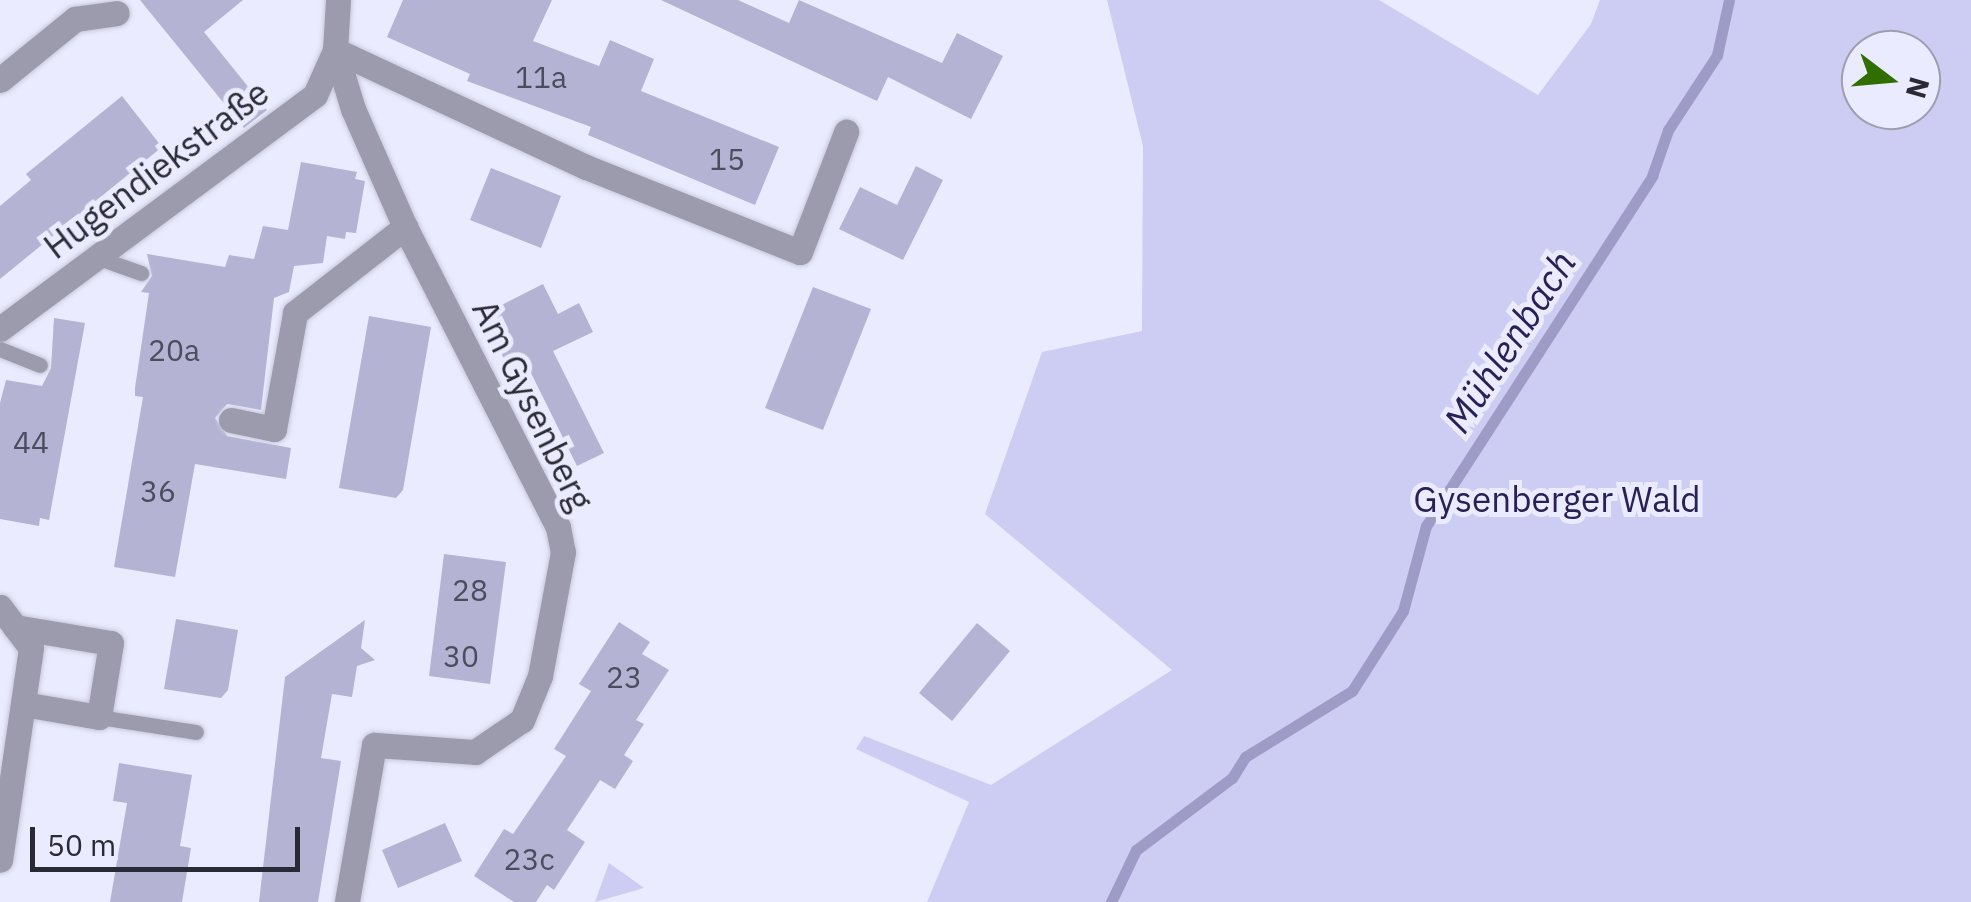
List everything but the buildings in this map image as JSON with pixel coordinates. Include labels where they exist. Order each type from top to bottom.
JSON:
[{"type":"street","name":"Am Gysenberg","points":[[338,0],[335,50],[405,228],[558,527],[564,552],[540,676],[522,720],[476,752],[374,745],[347,902]]},
{"type":"street","points":[[0,80],[75,20],[117,13]]},
{"type":"street","points":[[335,50],[586,167],[800,252],[846,132]]},
{"type":"street","name":"Hugendiekstraße","points":[[0,329],[315,95],[335,50]]},
{"type":"street","points":[[231,420],[274,429],[295,313],[405,228]]},
{"type":"street","points":[[0,860],[31,648],[8,617]]},
{"type":"street","points":[[8,617],[110,643],[100,716],[23,704]]},
{"type":"lane","points":[[96,257],[141,273]]},
{"type":"lane","points":[[0,349],[40,365]]},
{"type":"lane","points":[[100,716],[196,732]]},
{"type":"green space","name":"Gysenberger Wald","points":[[1107,0],[1379,0],[1538,95],[1591,24],[1600,0],[1971,0],[1971,902],[927,902],[969,802],[856,749],[864,736],[991,785],[1172,670],[985,514],[1042,352],[1142,331],[1143,146]]},
{"type":"green space","points":[[609,863],[644,888],[595,902]]},
{"type":"waterway","name":"Mühlenbach","points":[[1111,902],[1136,850],[1232,778],[1245,757],[1352,691],[1403,611],[1426,526],[1652,176],[1668,130],[1717,55],[1729,0]]}]
